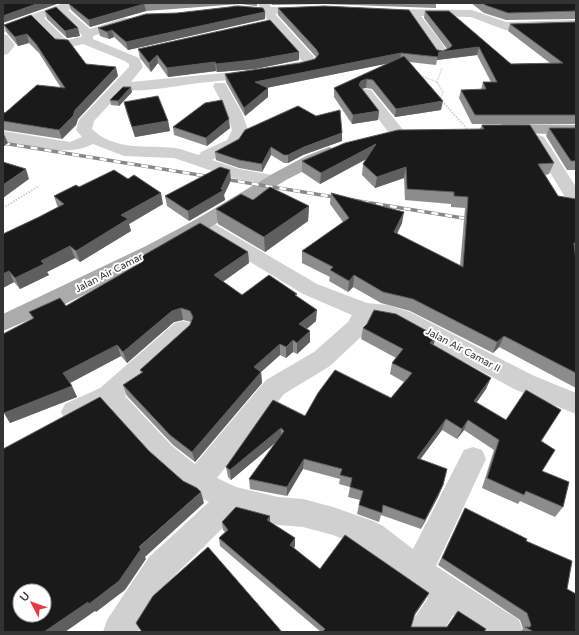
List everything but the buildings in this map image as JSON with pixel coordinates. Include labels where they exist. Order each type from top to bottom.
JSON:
[{"type":"main road","points":[[468,130],[576,130]]},
{"type":"main road","points":[[379,138],[405,134]]},
{"type":"main road","name":"Jalan Air Camar","points":[[3,323],[91,284],[201,224],[272,180],[310,160],[346,146]]},
{"type":"street","points":[[3,29],[35,16],[75,3]]},
{"type":"street","points":[[226,10],[239,5],[249,11],[265,6],[317,9]]},
{"type":"street","points":[[120,86],[147,88],[198,79],[277,70],[309,63],[310,61],[305,53],[274,22],[265,6]]},
{"type":"street","points":[[59,8],[87,37],[90,44],[125,56],[134,61],[136,67],[87,120],[84,130],[92,138],[124,151],[135,153],[176,153],[236,174],[272,180]]},
{"type":"street","points":[[410,10],[435,42],[442,54]]},
{"type":"street","points":[[370,12],[410,10],[472,14],[504,26],[576,24]]},
{"type":"street","points":[[35,16],[63,43],[67,44],[141,17]]},
{"type":"street","points":[[261,25],[274,22]]},
{"type":"street","points":[[3,38],[9,45],[3,51]]},
{"type":"street","points":[[125,56],[139,53]]},
{"type":"street","points":[[197,161],[233,143],[240,130],[237,115],[220,86]]},
{"type":"street","points":[[366,93],[405,134]]},
{"type":"street","points":[[532,129],[576,201]]},
{"type":"street","points":[[3,136],[70,147],[79,145],[92,138]]},
{"type":"street","name":"Jalan Air Camar II","points":[[201,224],[310,289],[365,311],[387,313],[402,318],[522,382],[576,404]]},
{"type":"street","points":[[197,482],[275,387],[322,359],[356,328],[365,311]]},
{"type":"street","points":[[50,425],[109,395],[183,329]]},
{"type":"street","points":[[109,395],[163,454],[197,482],[232,499],[278,511],[303,513],[333,521],[373,536],[417,572],[507,632]]},
{"type":"street","points":[[417,572],[472,459]]},
{"type":"street","points":[[119,632],[160,568],[232,499]]},
{"type":"street","points":[[425,632],[448,594]]},
{"type":"path","points":[[417,73],[422,77],[437,82],[443,92],[440,99],[468,130]]},
{"type":"path","points":[[3,208],[39,186]]},
{"type":"railway","points":[[3,143],[475,220]]}]
